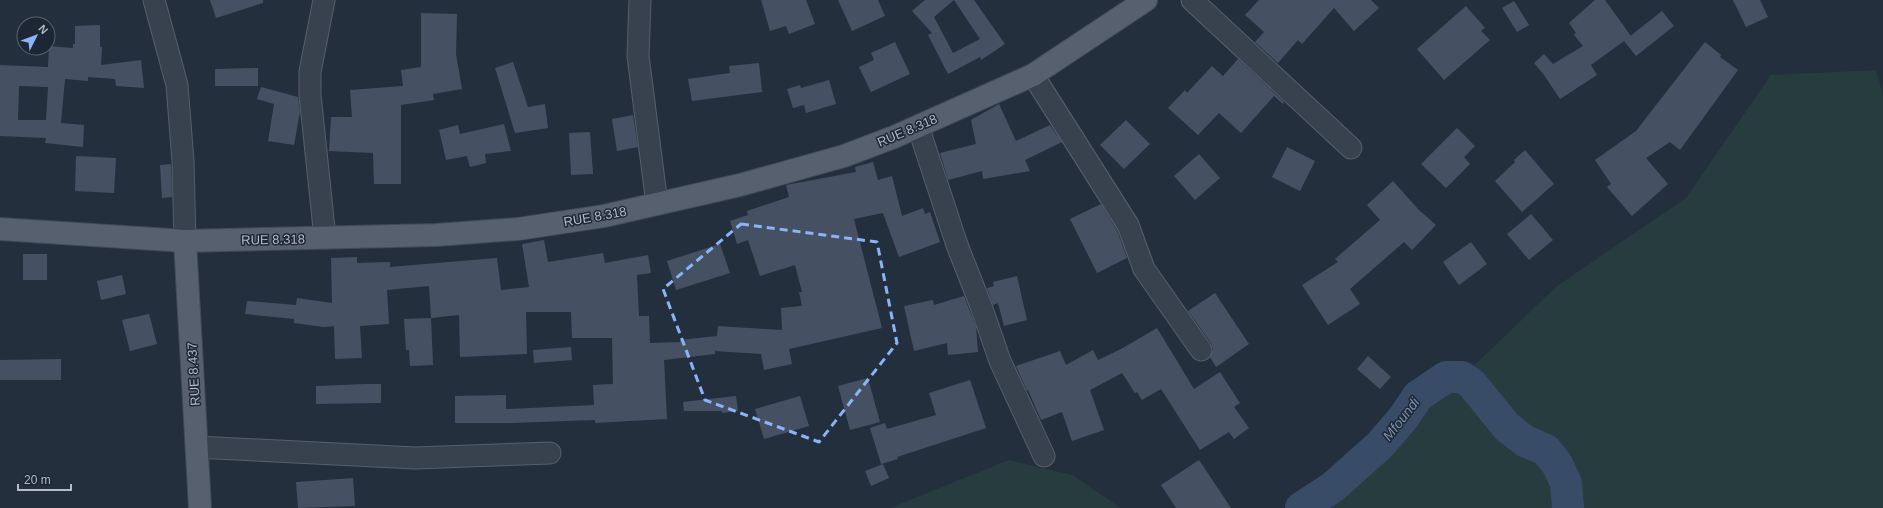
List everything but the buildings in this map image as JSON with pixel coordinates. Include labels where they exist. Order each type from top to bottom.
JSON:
[{"type":"main road","name":"RUE 8.318","points":[[0,229],[185,241],[325,238],[436,235],[518,229],[604,216],[740,185],[844,156],[918,126],[1034,75],[1146,0]]},
{"type":"main road","name":"RUE 8.437","points":[[185,241],[200,508]]},
{"type":"street","points":[[154,0],[177,85],[183,161],[185,241]]},
{"type":"street","points":[[324,0],[310,72],[310,95],[325,238]]},
{"type":"street","points":[[640,0],[638,56],[657,204]]},
{"type":"street","points":[[1192,0],[1351,148]]},
{"type":"street","points":[[1034,75],[1128,225],[1144,269],[1201,350]]},
{"type":"street","points":[[918,126],[957,245],[981,306],[1000,361],[1044,456]]},
{"type":"street","points":[[197,447],[415,458],[550,453]]},
{"type":"highlighted area","points":[[741,224],[877,242],[897,343],[819,442],[705,400],[663,289]]},
{"type":"green space","points":[[1876,70],[1883,94],[1883,508],[1301,508],[1333,487],[1380,445],[1404,417],[1418,396],[1446,377],[1462,377],[1557,286],[1686,198],[1771,75]]},
{"type":"green space","points":[[1009,460],[1072,475],[1121,508],[890,508]]},
{"type":"waterway","name":"Mfoundi","points":[[1301,508],[1333,487],[1380,445],[1404,417],[1418,396],[1446,377],[1462,377],[1472,384],[1507,427],[1525,441],[1546,450],[1557,464],[1566,483],[1568,508]]}]
